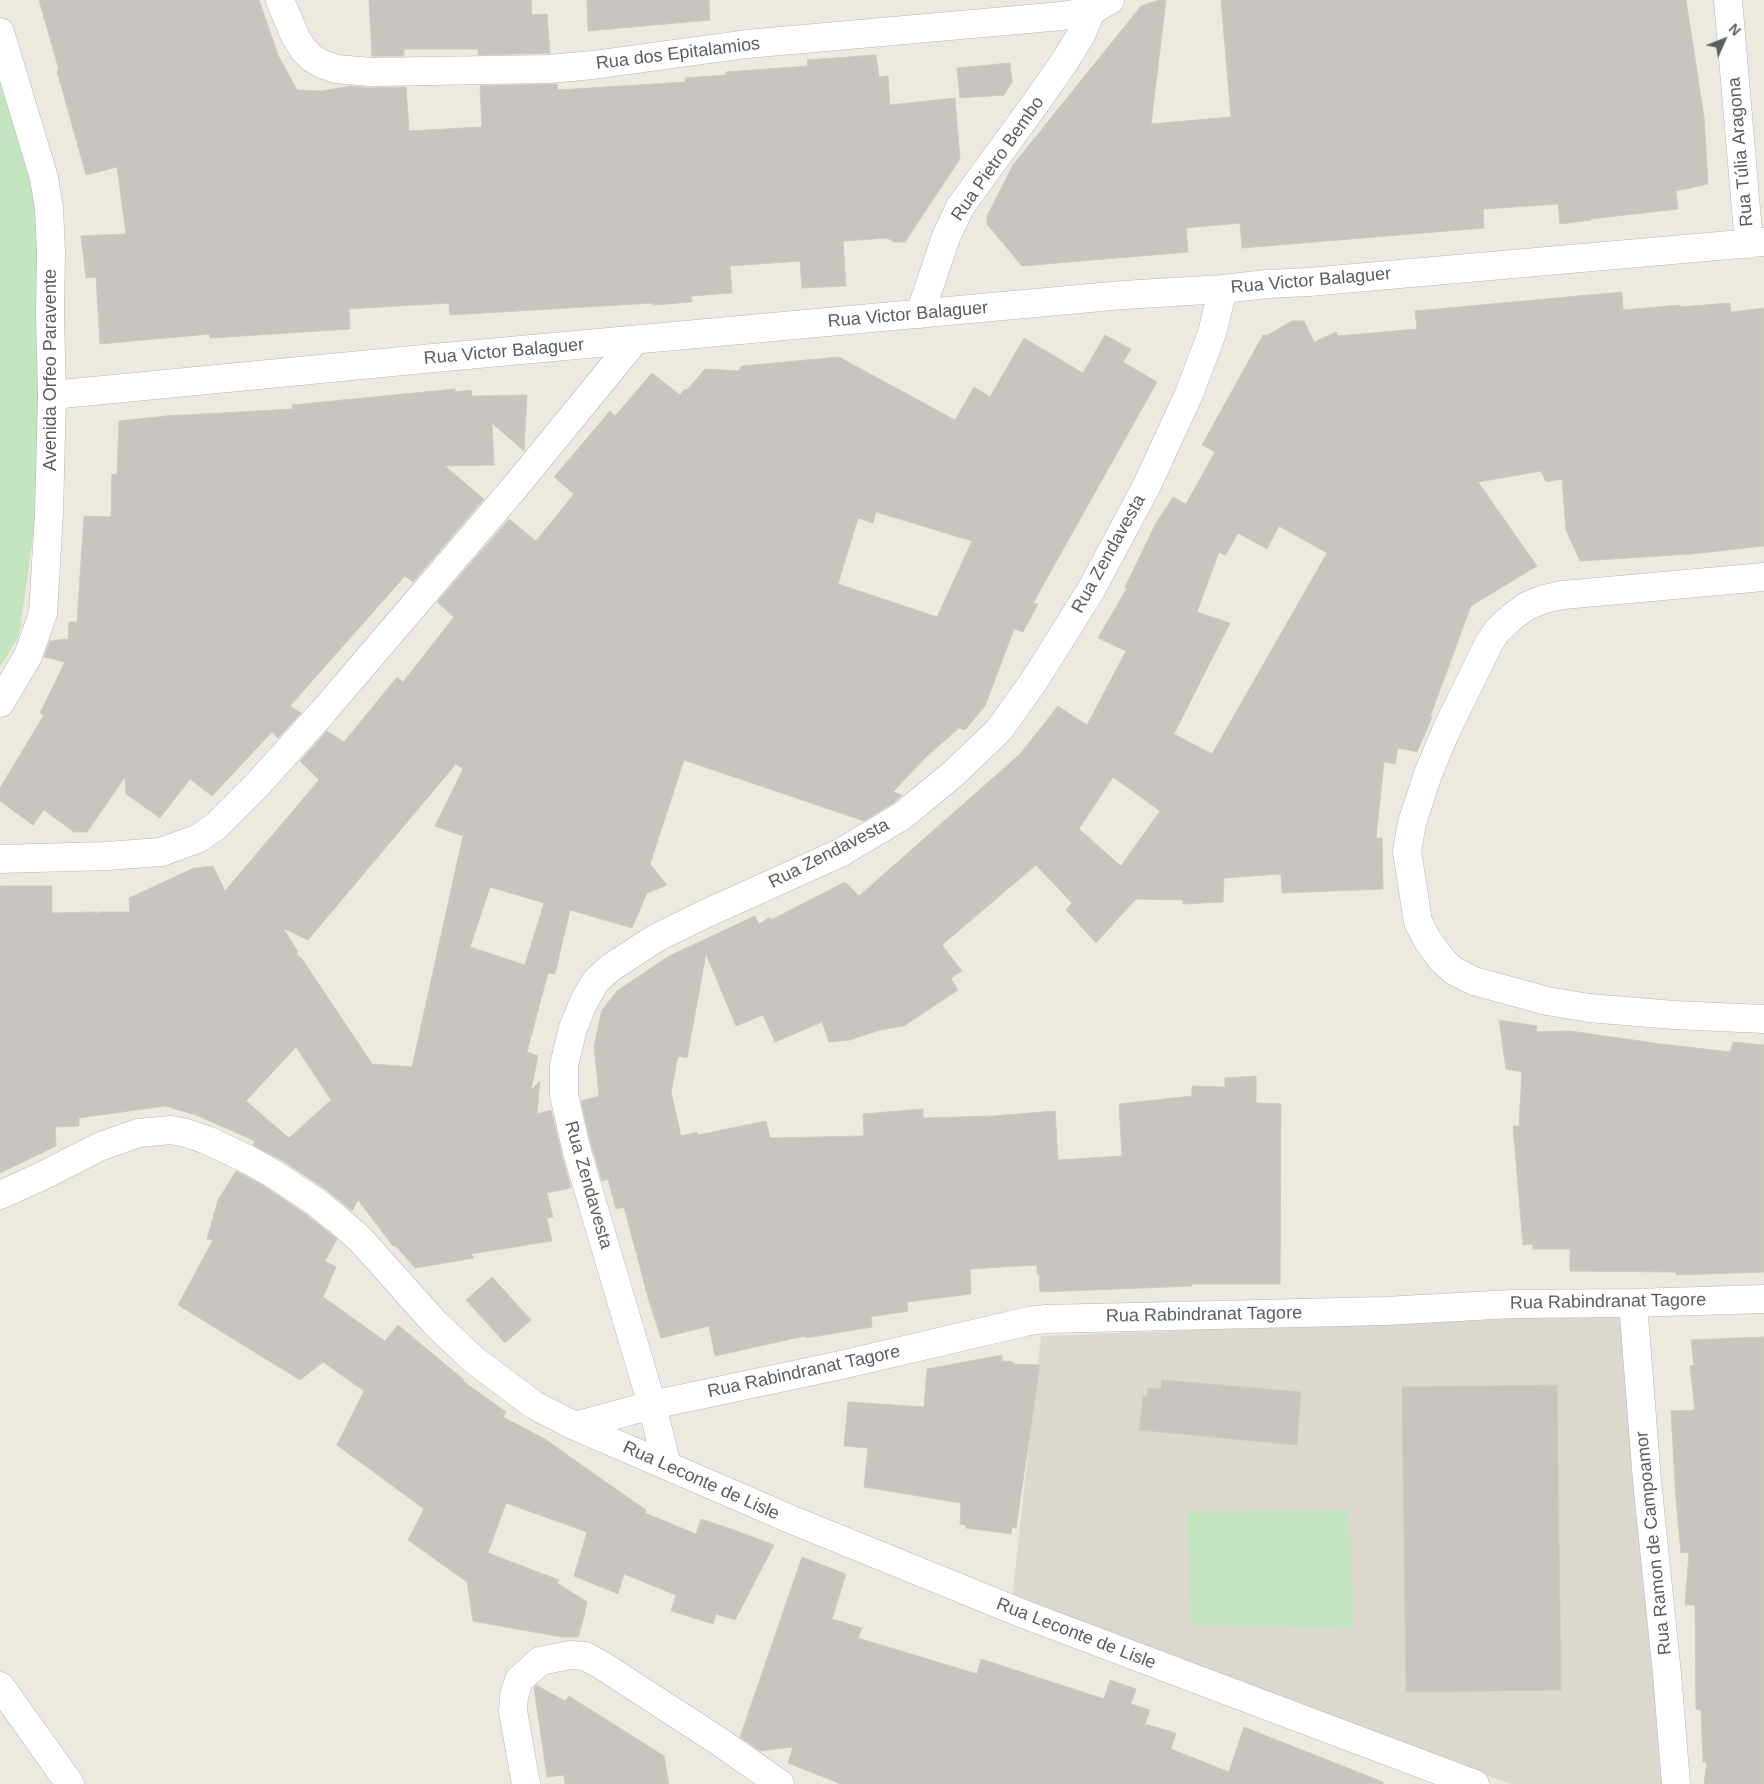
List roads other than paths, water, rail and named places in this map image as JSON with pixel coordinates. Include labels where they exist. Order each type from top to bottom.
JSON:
[{"type":"street","name":"Rua dos Epitalamios","points":[[280,0],[295,36],[303,49],[312,58],[336,69],[371,72],[451,72],[557,68],[747,44],[1062,16],[1100,5]]},
{"type":"street","name":"Rua Túlia Aragona","points":[[1728,0],[1756,243]]},
{"type":"street","name":"Rua Pietro Bembo","points":[[920,314],[946,237],[960,206],[1065,61],[1100,5]]},
{"type":"street","name":"Avenida Orfeo Paravente","points":[[0,32],[44,178],[49,208],[52,395],[49,514],[43,613],[28,656],[0,704]]},
{"type":"street","name":"Rua Victor Balaguer","points":[[52,395],[1123,295],[1756,243]]},
{"type":"street","name":"Rua Zendavesta","points":[[667,1466],[652,1405],[576,1148],[564,1095],[564,1065],[573,1028],[585,999],[596,981],[610,968],[656,938],[707,912],[840,853],[902,816],[953,774],[999,730],[1034,681],[1091,590],[1147,485],[1189,394],[1212,333],[1223,288]]},
{"type":"street","points":[[0,859],[107,856],[161,852],[197,839],[215,827],[257,785],[322,712],[515,487],[635,340]]},
{"type":"street","points":[[1764,577],[1563,595],[1544,599],[1527,606],[1512,617],[1497,631],[1489,643],[1445,734],[1428,774],[1412,822],[1407,851],[1418,922],[1428,941],[1454,972],[1474,981],[1547,1001],[1589,1008],[1674,1015],[1764,1019]]},
{"type":"street","name":"Rua Leconte de Lisle","points":[[0,1195],[99,1147],[138,1132],[170,1130],[207,1140],[255,1163],[316,1202],[360,1239],[435,1323],[474,1360],[534,1406],[575,1426],[790,1520],[1026,1615],[1474,1784]]},
{"type":"street","name":"Rua Rabindranat Tagore","points":[[652,1405],[841,1365],[1029,1321],[1046,1319],[1384,1311],[1513,1304],[1633,1303],[1764,1298]]},
{"type":"street","name":"Rua Ramon de Campoamor","points":[[1633,1303],[1647,1482],[1667,1674],[1676,1784]]},
{"type":"street","points":[[575,1426],[652,1405]]},
{"type":"street","points":[[526,1784],[513,1711],[518,1680],[540,1662],[570,1655],[585,1656],[603,1666],[720,1742],[780,1784]]},
{"type":"street","points":[[0,1686],[70,1784]]}]
